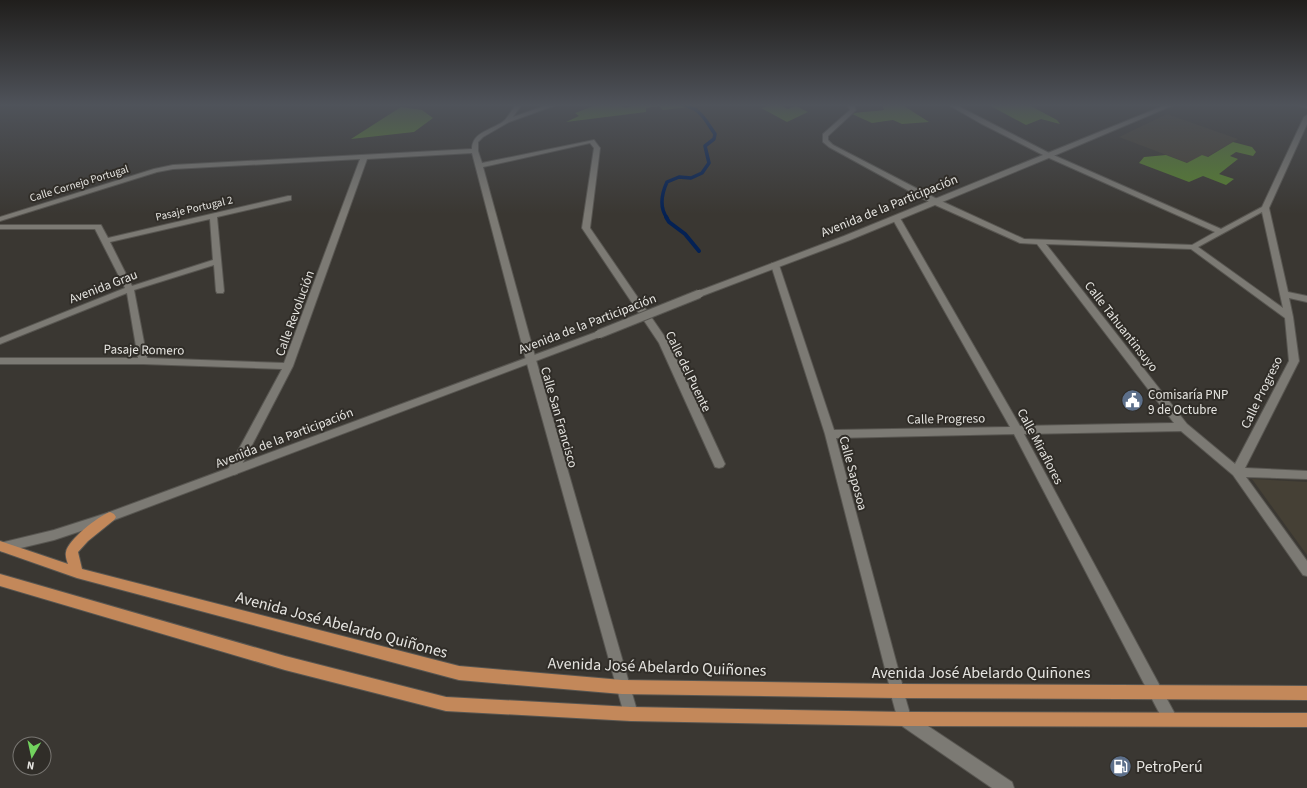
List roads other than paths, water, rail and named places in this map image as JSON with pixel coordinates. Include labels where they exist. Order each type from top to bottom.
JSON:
[{"type":"main road","points":[[78,573],[72,556],[72,551],[77,544],[110,517]]},
{"type":"main road","name":"Avenida José Abelardo Quiñones","points":[[1,547],[78,573],[459,674],[622,687],[897,691],[1307,692]]},
{"type":"main road","points":[[0,580],[285,663],[446,704],[630,714],[904,719],[1307,720]]},
{"type":"street","points":[[476,141],[476,151]]},
{"type":"street","name":"Calle del Puente","points":[[479,166],[592,141],[597,148],[586,228],[664,343],[719,464]]},
{"type":"street","points":[[825,141],[838,151],[936,202],[1004,234],[1023,241],[1193,247],[1219,231],[1266,208],[1296,141]]},
{"type":"street","points":[[1017,141],[1219,231]]},
{"type":"street","name":"Avenida de la Participación","points":[[1,547],[54,535],[110,517],[531,360],[896,218],[1085,141]]},
{"type":"street","name":"Calle Cornejo Portugal","points":[[0,219],[156,170],[173,167],[476,151]]},
{"type":"street","name":"Calle San Francisco","points":[[476,151],[531,360],[630,714]]},
{"type":"street","name":"Calle Revolución","points":[[233,471],[288,366],[364,158]]},
{"type":"street","name":"Pasaje Portugal 2","points":[[105,241],[288,198]]},
{"type":"street","name":"Calle Progreso","points":[[1237,472],[1294,361],[1289,317],[1266,208]]},
{"type":"street","points":[[213,215],[216,262],[220,290]]},
{"type":"street","name":"Calle Miraflores","points":[[896,218],[1017,430],[1170,719]]},
{"type":"street","points":[[0,227],[98,227],[130,289],[142,361]]},
{"type":"street","name":"Calle Tahuantinsuyo","points":[[1040,242],[1183,427],[1237,472],[1307,571]]},
{"type":"street","points":[[1193,247],[1289,317]]},
{"type":"street","name":"Avenida Grau","points":[[0,340],[130,289],[216,262]]},
{"type":"street","name":"Calle Saposoa","points":[[775,265],[830,434],[904,719]]},
{"type":"street","points":[[1283,294],[1307,299]]},
{"type":"street","name":"Pasaje Romero","points":[[0,361],[142,361],[288,366]]},
{"type":"street","name":"Calle Progreso","points":[[830,434],[1183,427]]},
{"type":"street","points":[[1237,472],[1307,475]]},
{"type":"street","points":[[904,719],[1006,788]]},
{"type":"waterway","points":[[667,218],[664,214],[662,205],[667,182],[679,177],[691,178],[702,173],[709,163],[705,146],[712,141]]},
{"type":"waterway","points":[[666,217],[669,222],[685,234],[699,251]]},
{"type":"place","name":"Comisaría PNP 9 de Octubre","points":[[1133,401]]},
{"type":"place","name":"PetroPerú","points":[[1120,766]]}]
